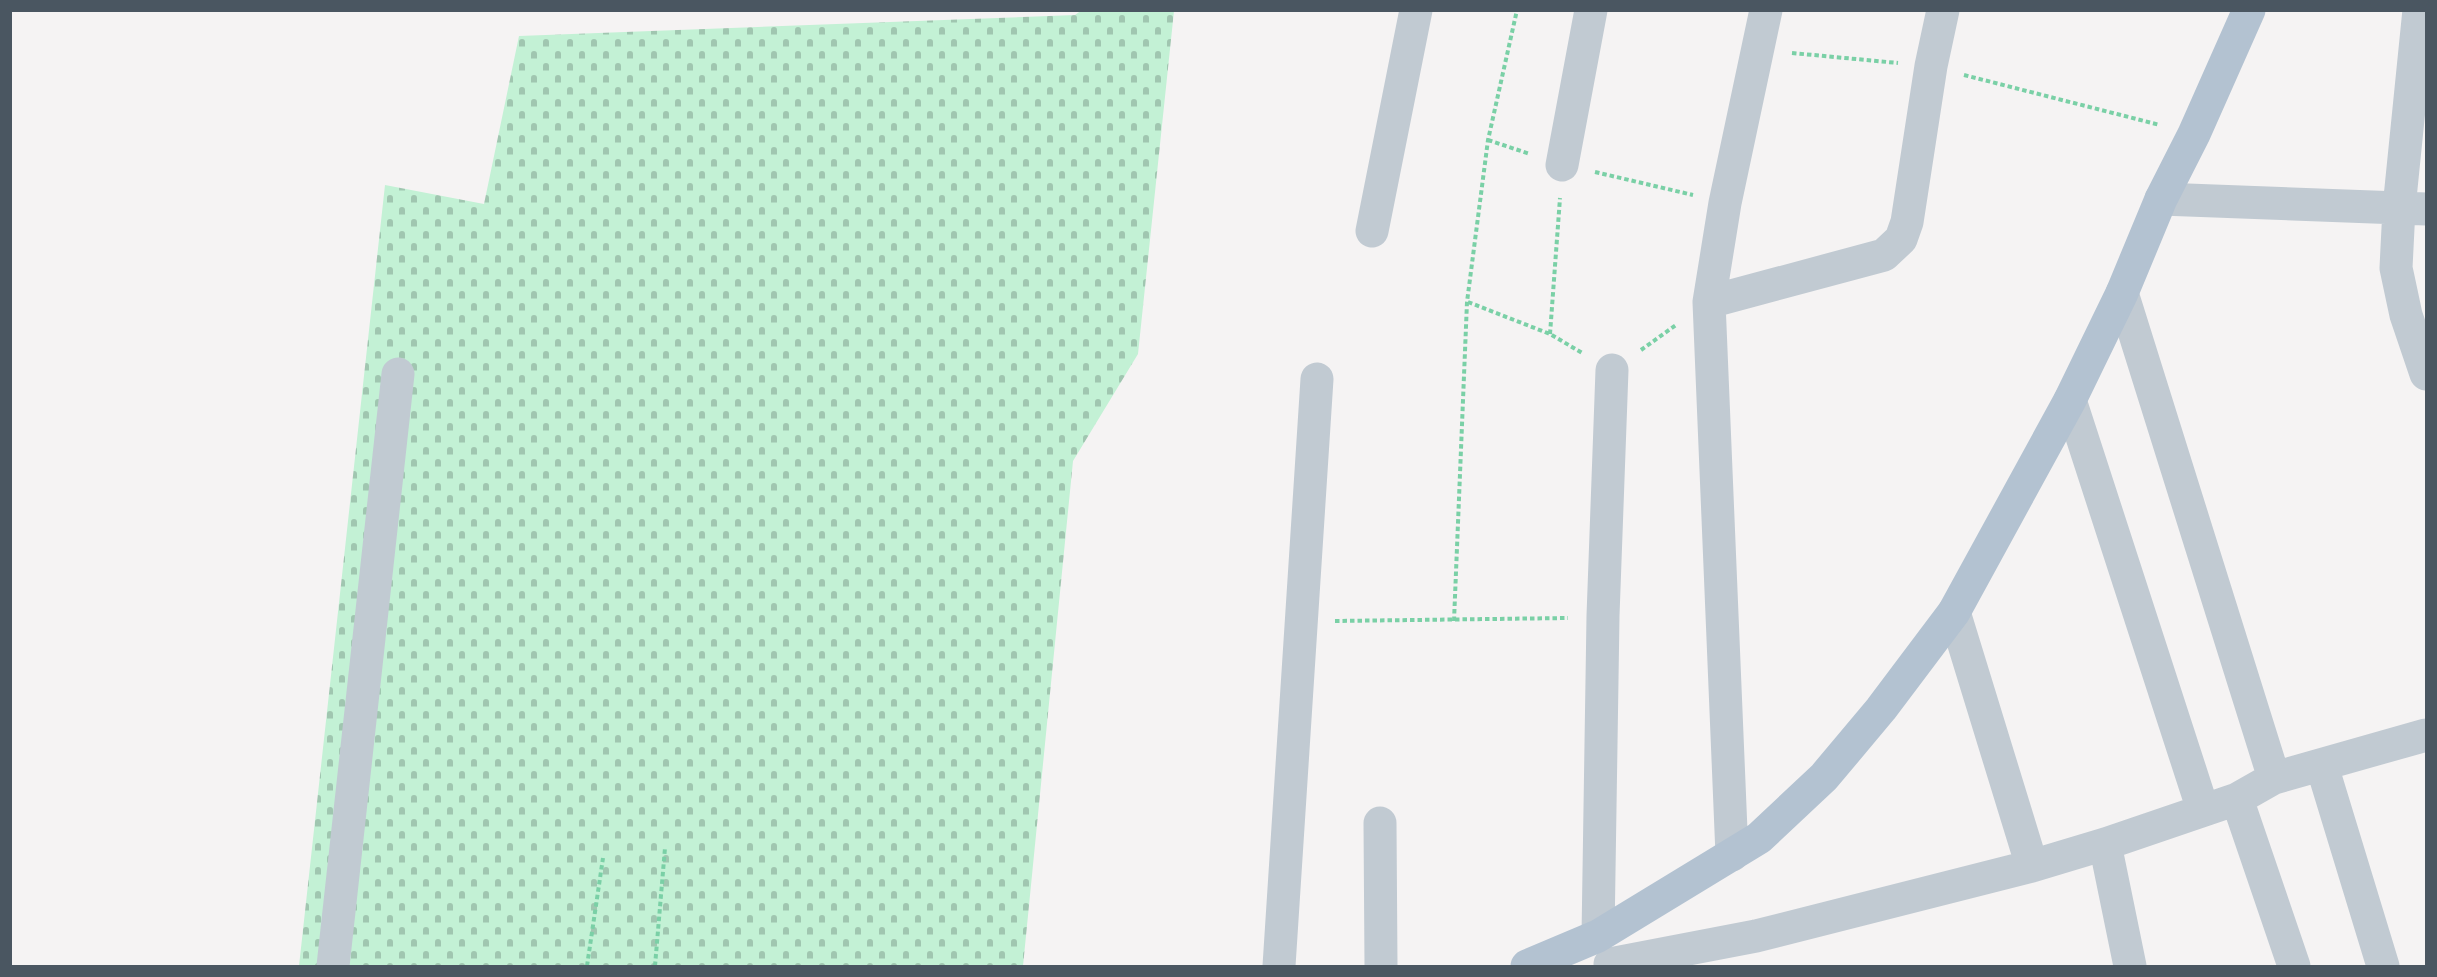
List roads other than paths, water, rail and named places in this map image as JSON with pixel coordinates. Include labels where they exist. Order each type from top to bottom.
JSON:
[{"type":"main road","points":[[1527,966],[1606,949],[1732,855],[1759,838],[1824,777],[1881,709],[1954,612],[2070,400],[2249,10]]},
{"type":"street","points":[[1372,231],[1416,10]]},
{"type":"street","points":[[1563,165],[1591,10]]},
{"type":"street","points":[[1732,855],[1709,302],[1725,203],[1766,10]]},
{"type":"street","points":[[1709,302],[1884,255],[1901,239],[1907,222],[1931,66],[1943,10]]},
{"type":"street","points":[[2419,10],[2413,208],[2397,268],[2406,315],[2427,374]]},
{"type":"street","points":[[2161,199],[2413,208]]},
{"type":"street","points":[[2121,293],[2274,778]]},
{"type":"street","points":[[1612,370],[1603,616],[1606,949],[1703,956],[1756,936],[2032,866],[2105,844],[2237,799],[2274,778],[2427,735]]},
{"type":"street","points":[[333,966],[398,374]]},
{"type":"street","points":[[1279,966],[1317,379]]},
{"type":"street","points":[[2070,400],[2204,810]]},
{"type":"street","points":[[1954,612],[2032,866]]},
{"type":"street","points":[[2322,766],[2383,966]]},
{"type":"street","points":[[2237,799],[2294,966]]},
{"type":"street","points":[[1380,823],[1381,966]]},
{"type":"street","points":[[2105,844],[2130,966]]}]
